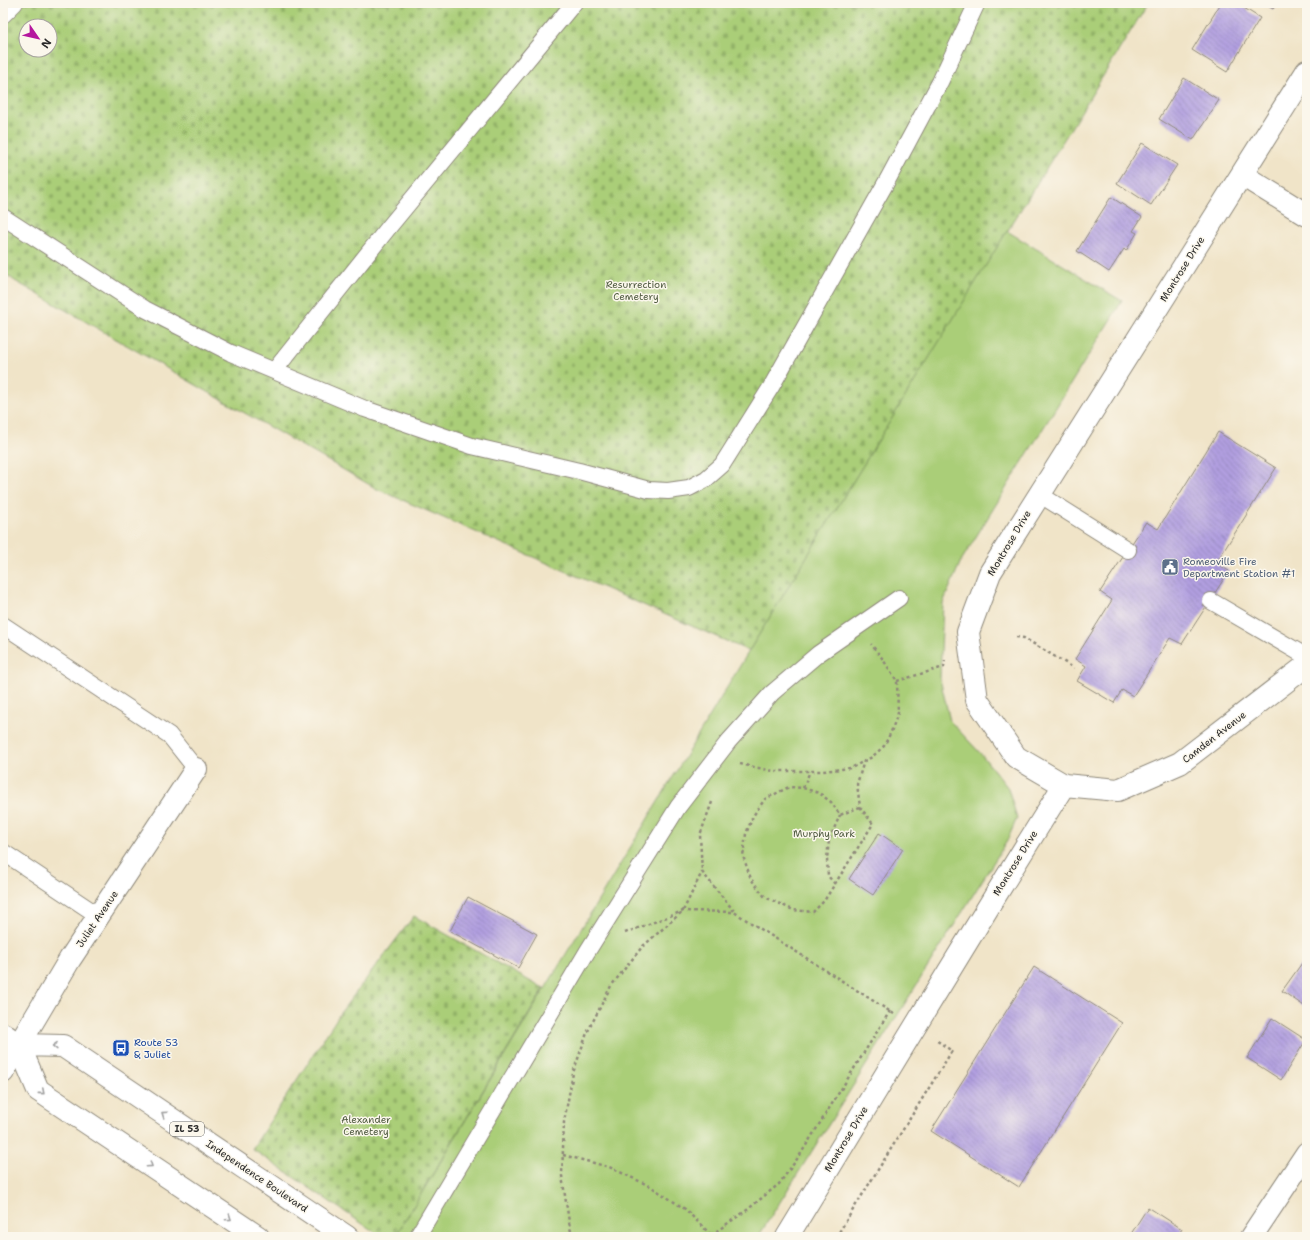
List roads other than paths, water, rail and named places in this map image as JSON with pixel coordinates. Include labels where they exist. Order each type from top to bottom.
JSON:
[{"type":"street","name":"Montrose Drive","points":[[788,1237],[914,1027],[1064,785],[1016,757],[977,700],[968,632],[990,573],[1307,71]]},
{"type":"street","points":[[1242,175],[1307,215]]},
{"type":"street","name":"Camden Avenue","points":[[1064,785],[1118,790],[1180,763],[1302,669],[1307,667]]},
{"type":"street","name":"Juliet Avenue","points":[[3,1072],[11,1040],[70,959],[196,769]]},
{"type":"street","points":[[11,1040],[38,1090],[258,1237]]},
{"type":"street","name":"Independence Boulevard","points":[[11,1040],[63,1046],[348,1237]]},
{"type":"street","points":[[1251,1237],[1307,1153]]},
{"type":"lane","points":[[3,15],[15,3]]},
{"type":"lane","points":[[274,371],[389,227],[574,3]]},
{"type":"lane","points":[[3,217],[145,309],[230,353],[365,409],[472,446],[579,471],[649,490],[668,491],[689,488],[706,479],[722,464],[771,387],[888,179],[940,82],[977,3]]},
{"type":"lane","points":[[1039,494],[1128,550]]},
{"type":"lane","points":[[417,1237],[587,952],[678,807],[728,742],[772,693],[818,654],[900,598]]},
{"type":"lane","points":[[1210,601],[1307,657]]},
{"type":"lane","points":[[3,625],[168,735],[196,769]]},
{"type":"lane","points":[[3,852],[99,916]]},
{"type":"place","name":"Romeoville Fire Department Station #1","points":[[1170,567]]},
{"type":"place","name":"Route 53 & Juliet","points":[[121,1048]]},
{"type":"park label","name":"Resurrection Cemetery","points":[[636,290]]},
{"type":"park label","name":"Murphy Park","points":[[824,833]]},
{"type":"park label","name":"Alexander Cemetery","points":[[366,1124]]}]
